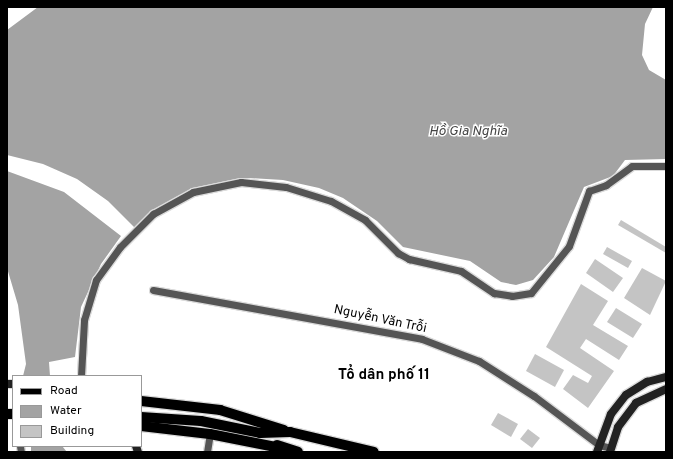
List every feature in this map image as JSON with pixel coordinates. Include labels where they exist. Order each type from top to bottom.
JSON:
[{"type":"main road","points":[[142,401],[220,410],[290,432],[374,452]]},
{"type":"main road","points":[[142,417],[201,420],[256,432],[290,432]]},
{"type":"main road","points":[[142,426],[210,434],[298,452]]},
{"type":"main road","points":[[256,432],[281,448]]},
{"type":"street","points":[[81,375],[84,320],[96,280],[120,247],[152,214],[193,192],[241,182],[286,186],[331,201],[365,220],[403,256],[461,271],[494,294],[512,296],[531,293],[569,246],[589,191],[606,185],[632,166],[666,166]]},
{"type":"street","name":"Nguyễn Văn Trỗi","points":[[154,290],[422,339],[479,362],[534,396],[598,448]]},
{"type":"street","points":[[666,377],[647,382],[626,395],[611,414],[598,448],[610,450],[618,427],[636,403],[666,389]]},
{"type":"street","points":[[207,452],[210,434]]},
{"type":"water","name":"Hồ Gia Nghĩa","points":[[38,7],[653,7],[645,24],[642,55],[649,70],[666,80],[666,159],[625,160],[613,176],[584,187],[554,257],[533,280],[516,285],[501,282],[470,261],[403,247],[377,221],[343,198],[319,188],[283,180],[248,178],[211,185],[188,194],[136,229],[108,201],[77,179],[43,164],[7,155],[7,30]]},
{"type":"water","points":[[7,171],[64,192],[121,236],[101,264],[81,307],[75,357],[49,362],[50,375],[23,375],[26,364],[18,305],[7,268]]},
{"type":"water","points":[[31,447],[63,447],[67,452],[31,452]]},
{"type":"building","points":[[621,220],[666,247],[666,253],[618,225]]},
{"type":"building","points":[[607,247],[632,261],[628,268],[603,254]]},
{"type":"building","points":[[595,259],[623,278],[613,292],[586,273]]},
{"type":"building","points":[[642,268],[666,281],[650,315],[624,298]]},
{"type":"building","points":[[581,284],[608,301],[593,325],[628,346],[619,360],[586,339],[580,348],[614,371],[588,408],[563,389],[573,375],[588,383],[592,376],[546,347]]},
{"type":"building","points":[[616,308],[642,324],[633,338],[607,322]]},
{"type":"building","points":[[535,354],[564,370],[555,387],[526,371]]},
{"type":"building","points":[[498,413],[518,424],[511,437],[491,425]]},
{"type":"building","points":[[528,429],[540,438],[532,448],[520,439]]},
{"type":"district","name":"Tổ dân phố 11","points":[[384,376]]}]
